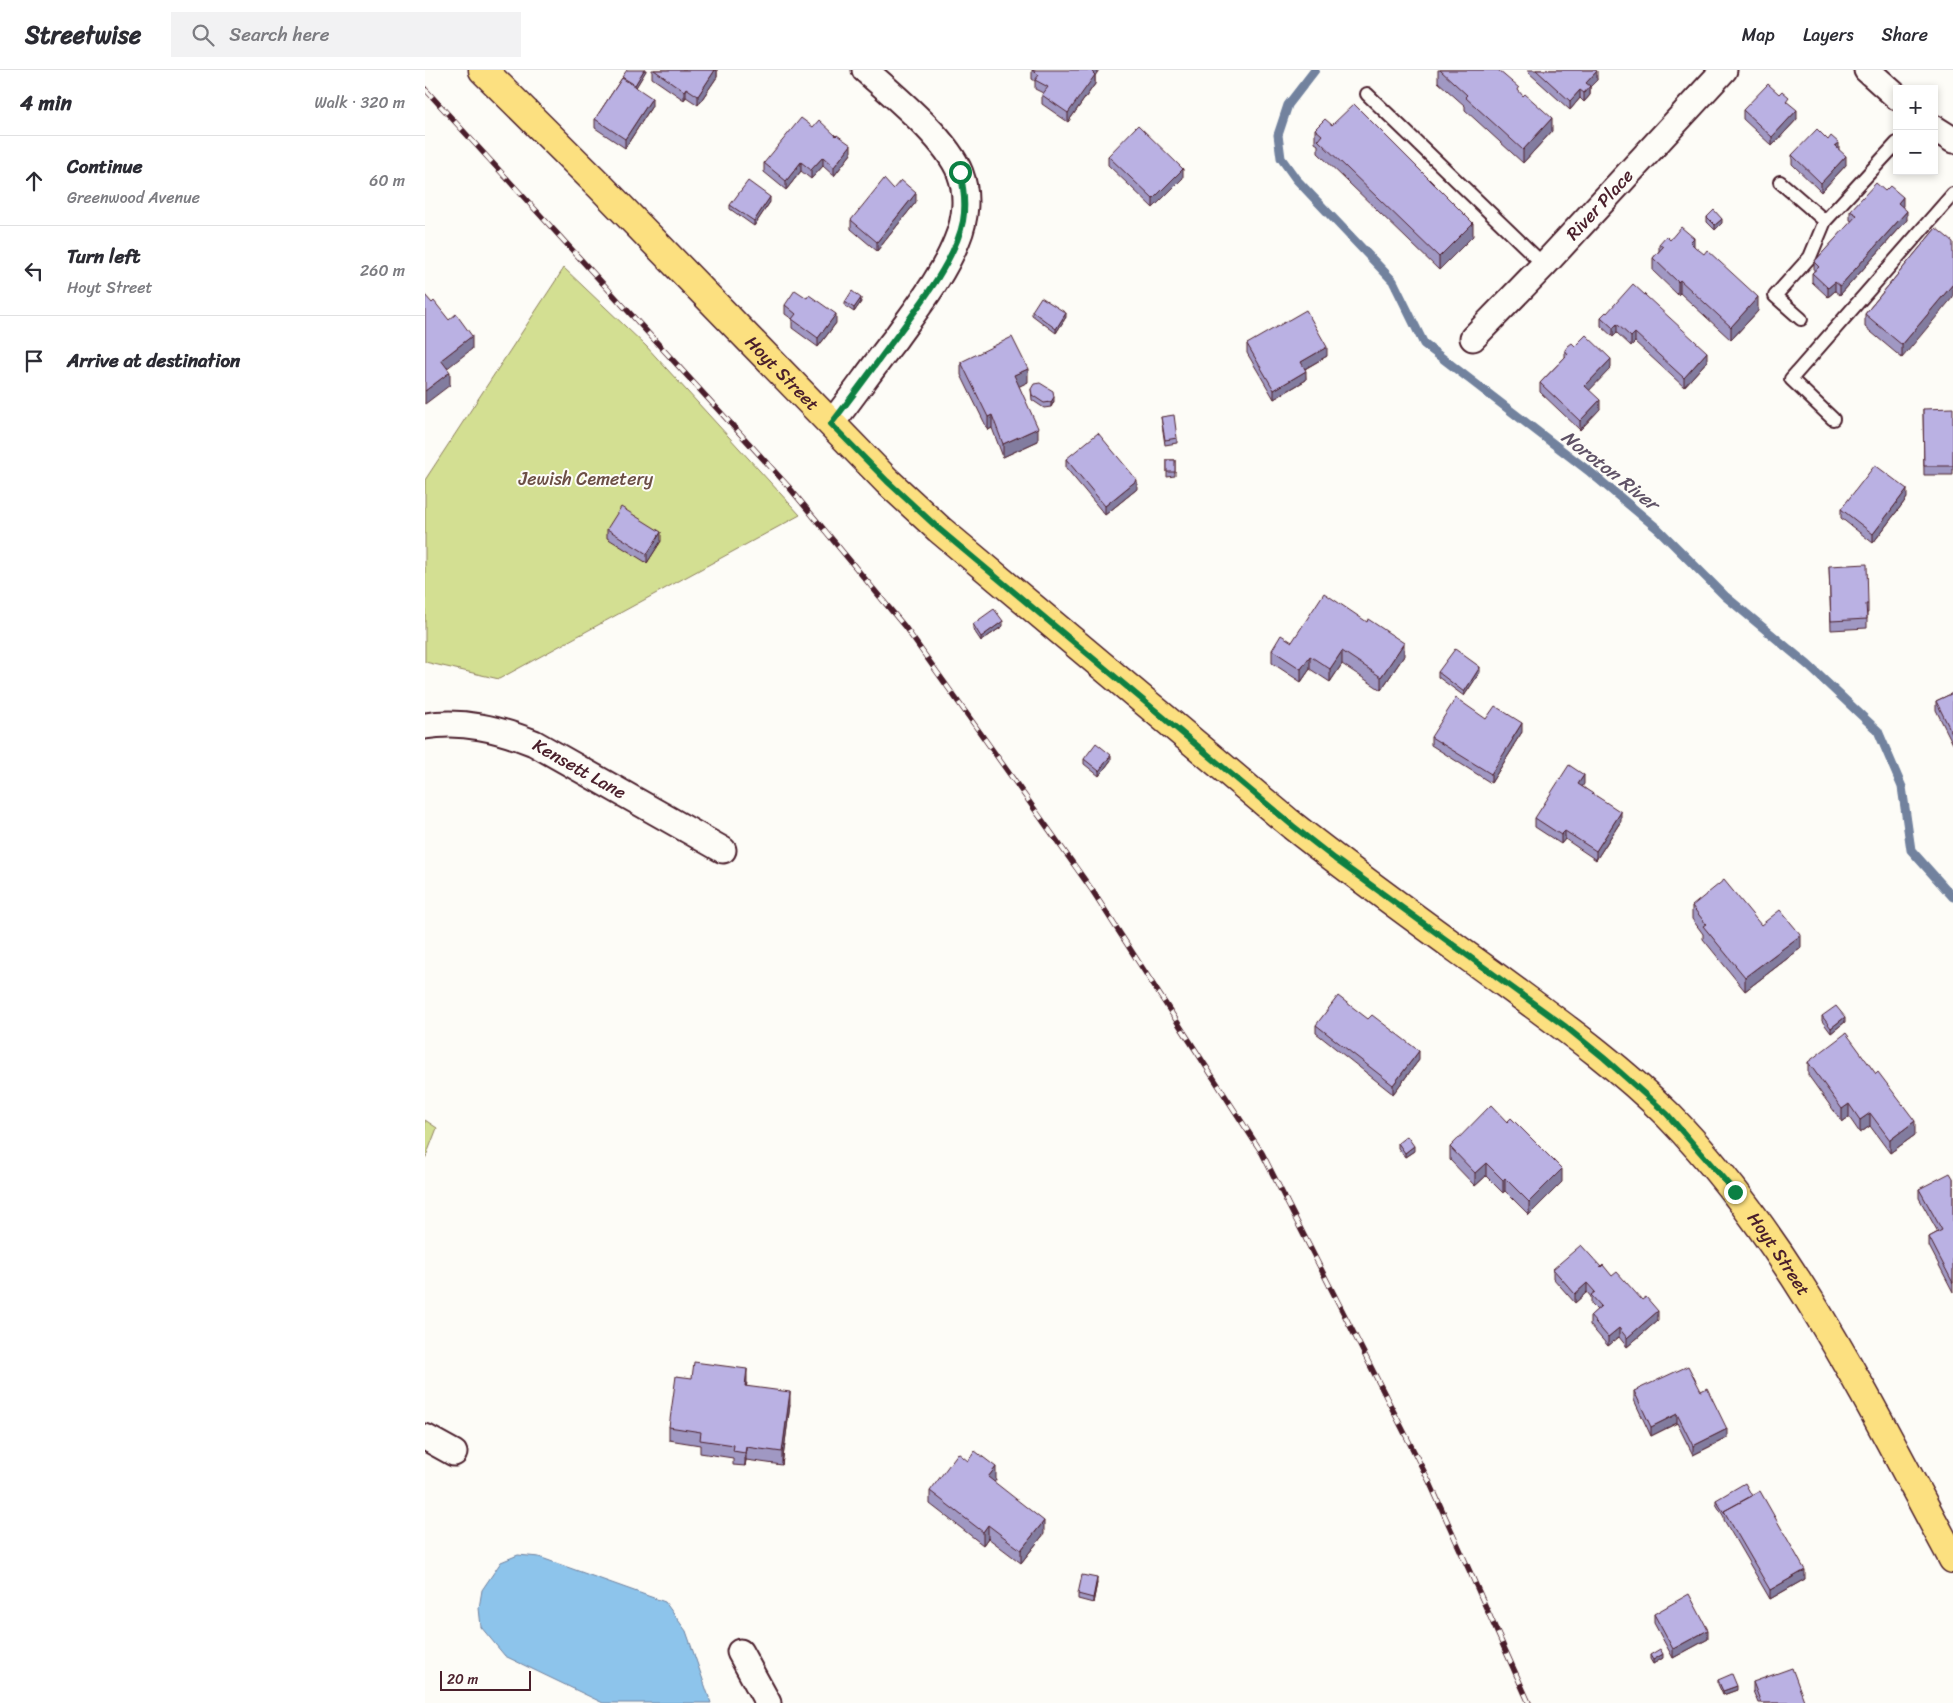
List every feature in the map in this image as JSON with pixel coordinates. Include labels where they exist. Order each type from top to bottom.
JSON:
[{"type":"main road","name":"Hoyt Street","points":[[483,70],[588,173],[887,481],[939,529],[1293,826],[1343,865],[1566,1027],[1623,1073],[1667,1114],[1735,1192],[1811,1301],[1953,1559]]},
{"type":"street","points":[[831,424],[912,316],[947,262],[958,239],[965,205],[965,191],[960,172],[952,159],[925,126],[865,70]]},
{"type":"street","name":"River Place","points":[[1473,338],[1724,70]]},
{"type":"street","points":[[1867,70],[1893,93]]},
{"type":"street","points":[[1937,130],[1953,140]]},
{"type":"street","name":"Kensett Lane","points":[[425,726],[442,723],[474,725],[510,733],[535,743],[723,850]]},
{"type":"street","points":[[425,1437],[454,1453]]},
{"type":"street","points":[[739,1652],[768,1703]]},
{"type":"lane","points":[[1367,94],[1543,265]]},
{"type":"lane","points":[[1801,319],[1775,296],[1810,257],[1825,221],[1893,147]]},
{"type":"lane","points":[[1780,182],[1825,221]]},
{"type":"lane","points":[[1833,419],[1791,379],[1953,194]]},
{"type":"green space","name":"Jewish Cemetery","points":[[564,268],[646,346],[800,515],[499,679],[425,662],[425,480]]},
{"type":"green space","points":[[425,1120],[437,1128],[425,1159]]},
{"type":"water","points":[[518,1555],[539,1557],[665,1602],[686,1631],[711,1703],[603,1703],[505,1656],[481,1627],[479,1608],[482,1590],[501,1562]]},
{"type":"building","points":[[627,70],[644,70],[635,85],[622,77]]},
{"type":"building","points":[[654,70],[715,70],[698,96],[686,88],[684,91]]},
{"type":"building","points":[[1032,70],[1093,70],[1092,72],[1095,75],[1068,113],[1042,95],[1048,87],[1035,80],[1039,75]]},
{"type":"building","points":[[1440,70],[1498,70],[1519,88],[1518,90],[1523,96],[1525,94],[1552,118],[1523,150],[1465,97],[1467,95]]},
{"type":"building","points":[[1536,70],[1597,71],[1586,83],[1590,86],[1584,93],[1580,90],[1570,101]]},
{"type":"building","points":[[622,78],[652,98],[625,139],[595,119]]},
{"type":"building","points":[[1768,84],[1779,94],[1782,91],[1789,97],[1786,101],[1797,110],[1772,137],[1743,110]]},
{"type":"building","points":[[1354,104],[1473,223],[1439,257],[1318,140],[1322,135],[1315,129],[1325,119],[1332,125]]},
{"type":"building","points":[[801,118],[813,127],[819,120],[836,136],[851,145],[834,167],[823,157],[811,170],[801,162],[786,181],[764,163]]},
{"type":"building","points":[[1138,125],[1183,169],[1153,199],[1108,156]]},
{"type":"building","points":[[1817,129],[1828,140],[1831,136],[1839,143],[1835,146],[1846,156],[1821,183],[1792,155]]},
{"type":"building","points":[[884,179],[893,189],[901,180],[916,193],[877,242],[851,220]]},
{"type":"building","points":[[748,181],[770,197],[754,221],[730,205]]},
{"type":"building","points":[[1876,183],[1885,191],[1890,186],[1903,197],[1898,203],[1907,211],[1840,286],[1835,282],[1828,288],[1812,273],[1819,267],[1814,262],[1857,215],[1850,211]]},
{"type":"building","points":[[1714,210],[1722,219],[1715,225],[1707,217]]},
{"type":"building","points":[[1681,227],[1694,238],[1690,242],[1695,247],[1704,254],[1707,250],[1758,297],[1731,327],[1653,258],[1663,247],[1659,244],[1666,236],[1670,240]]},
{"type":"building","points":[[1936,228],[1953,242],[1953,284],[1902,345],[1865,314]]},
{"type":"building","points":[[1633,284],[1707,352],[1684,378],[1635,333],[1631,337],[1617,324],[1613,328],[1601,317],[1607,313]]},
{"type":"building","points":[[795,290],[807,298],[809,295],[836,314],[818,338],[792,319],[796,314],[785,305]]},
{"type":"building","points":[[852,291],[861,298],[854,308],[845,302]]},
{"type":"building","points":[[425,295],[432,303],[434,301],[449,320],[456,314],[472,336],[441,360],[450,372],[425,391]]},
{"type":"building","points":[[1041,297],[1066,313],[1056,329],[1032,311]]},
{"type":"building","points":[[1306,310],[1327,347],[1301,362],[1306,371],[1274,390],[1247,344]]},
{"type":"building","points":[[1586,335],[1611,359],[1585,386],[1600,400],[1580,421],[1540,383],[1568,354],[1565,350],[1568,346],[1572,343],[1575,346]]},
{"type":"building","points":[[1012,337],[1028,369],[1014,375],[1038,428],[1003,444],[992,415],[988,417],[961,362]]},
{"type":"building","points":[[1040,383],[1053,391],[1054,397],[1051,402],[1044,403],[1032,395],[1031,389],[1034,384]]},
{"type":"building","points":[[1953,408],[1953,466],[1924,466],[1923,409]]},
{"type":"building","points":[[1174,415],[1177,438],[1165,440],[1161,417]]},
{"type":"building","points":[[1098,433],[1137,480],[1105,506],[1066,459]]},
{"type":"building","points":[[1167,460],[1175,460],[1175,472],[1167,472]]},
{"type":"building","points":[[1875,465],[1907,489],[1873,534],[1841,509]]},
{"type":"building","points":[[621,507],[661,532],[647,554],[607,529]]},
{"type":"building","points":[[1867,564],[1867,619],[1831,621],[1829,566]]},
{"type":"building","points":[[1324,593],[1367,622],[1368,619],[1404,643],[1381,677],[1342,651],[1330,669],[1310,656],[1301,669],[1272,650],[1281,635],[1292,642]]},
{"type":"building","points":[[994,609],[1003,621],[981,637],[973,624]]},
{"type":"building","points":[[1455,649],[1480,667],[1464,692],[1438,672]]},
{"type":"building","points":[[1953,693],[1953,735],[1936,701]]},
{"type":"building","points":[[1456,698],[1486,719],[1495,706],[1522,723],[1491,774],[1431,737]]},
{"type":"building","points":[[1096,743],[1111,755],[1099,771],[1084,759]]},
{"type":"building","points":[[1569,765],[1584,775],[1578,784],[1621,812],[1596,851],[1565,831],[1561,835],[1535,818]]},
{"type":"building","points":[[1724,880],[1761,925],[1780,910],[1801,935],[1745,977],[1703,926],[1706,924],[1692,906]]},
{"type":"building","points":[[1338,996],[1368,1019],[1372,1015],[1419,1051],[1393,1085],[1316,1025]]},
{"type":"building","points":[[1836,1006],[1845,1017],[1831,1028],[1822,1016]]},
{"type":"building","points":[[1846,1033],[1876,1074],[1878,1072],[1915,1121],[1890,1140],[1870,1113],[1860,1120],[1849,1104],[1842,1109],[1808,1062]]},
{"type":"building","points":[[1491,1105],[1507,1122],[1511,1118],[1562,1169],[1529,1202],[1505,1178],[1503,1180],[1486,1163],[1475,1173],[1450,1147]]},
{"type":"building","points":[[1407,1136],[1414,1146],[1405,1153],[1398,1143]]},
{"type":"building","points":[[1950,1173],[1953,1178],[1953,1283],[1929,1237],[1942,1230],[1919,1189]]},
{"type":"building","points":[[1581,1245],[1601,1267],[1603,1265],[1612,1276],[1617,1272],[1642,1300],[1646,1297],[1658,1311],[1627,1338],[1619,1328],[1608,1337],[1590,1316],[1601,1306],[1591,1295],[1595,1292],[1587,1283],[1575,1294],[1553,1269]]},
{"type":"building","points":[[694,1362],[747,1369],[745,1386],[790,1392],[782,1452],[746,1447],[745,1453],[733,1451],[734,1445],[700,1440],[701,1432],[669,1427],[676,1376],[692,1378]]},
{"type":"building","points":[[1688,1366],[1701,1391],[1707,1388],[1727,1429],[1693,1446],[1677,1414],[1651,1427],[1634,1391]]},
{"type":"building","points":[[975,1451],[996,1467],[988,1477],[1044,1521],[1021,1550],[988,1525],[983,1532],[930,1491],[958,1453],[968,1461]]},
{"type":"building","points":[[1745,1483],[1752,1496],[1724,1511],[1724,1513],[1716,1500]]},
{"type":"building","points":[[1760,1491],[1805,1570],[1770,1590],[1724,1511]]},
{"type":"building","points":[[1082,1575],[1097,1578],[1093,1598],[1078,1594]]},
{"type":"building","points":[[1689,1594],[1708,1630],[1673,1649],[1654,1614]]},
{"type":"building","points":[[1660,1649],[1663,1654],[1653,1660],[1650,1655]]},
{"type":"building","points":[[1792,1668],[1805,1703],[1761,1703],[1753,1682]]},
{"type":"building","points":[[1732,1674],[1737,1686],[1723,1691],[1718,1680]]},
{"type":"waterway","name":"Noroton River","points":[[1315,70],[1288,105],[1278,135],[1281,158],[1296,179],[1393,281],[1424,344],[1590,472],[1658,529],[1725,596],[1808,665],[1878,731],[1902,787],[1911,850],[1953,897]]},
{"type":"railway","points":[[425,89],[788,486],[905,627],[1092,890],[1262,1153],[1430,1483],[1529,1703]]},
{"type":"route","points":[[960,172],[965,191],[963,222],[958,239],[947,262],[912,316],[831,424],[887,481],[939,529],[1293,826],[1335,859],[1566,1027],[1629,1079],[1667,1114],[1735,1192]]}]
